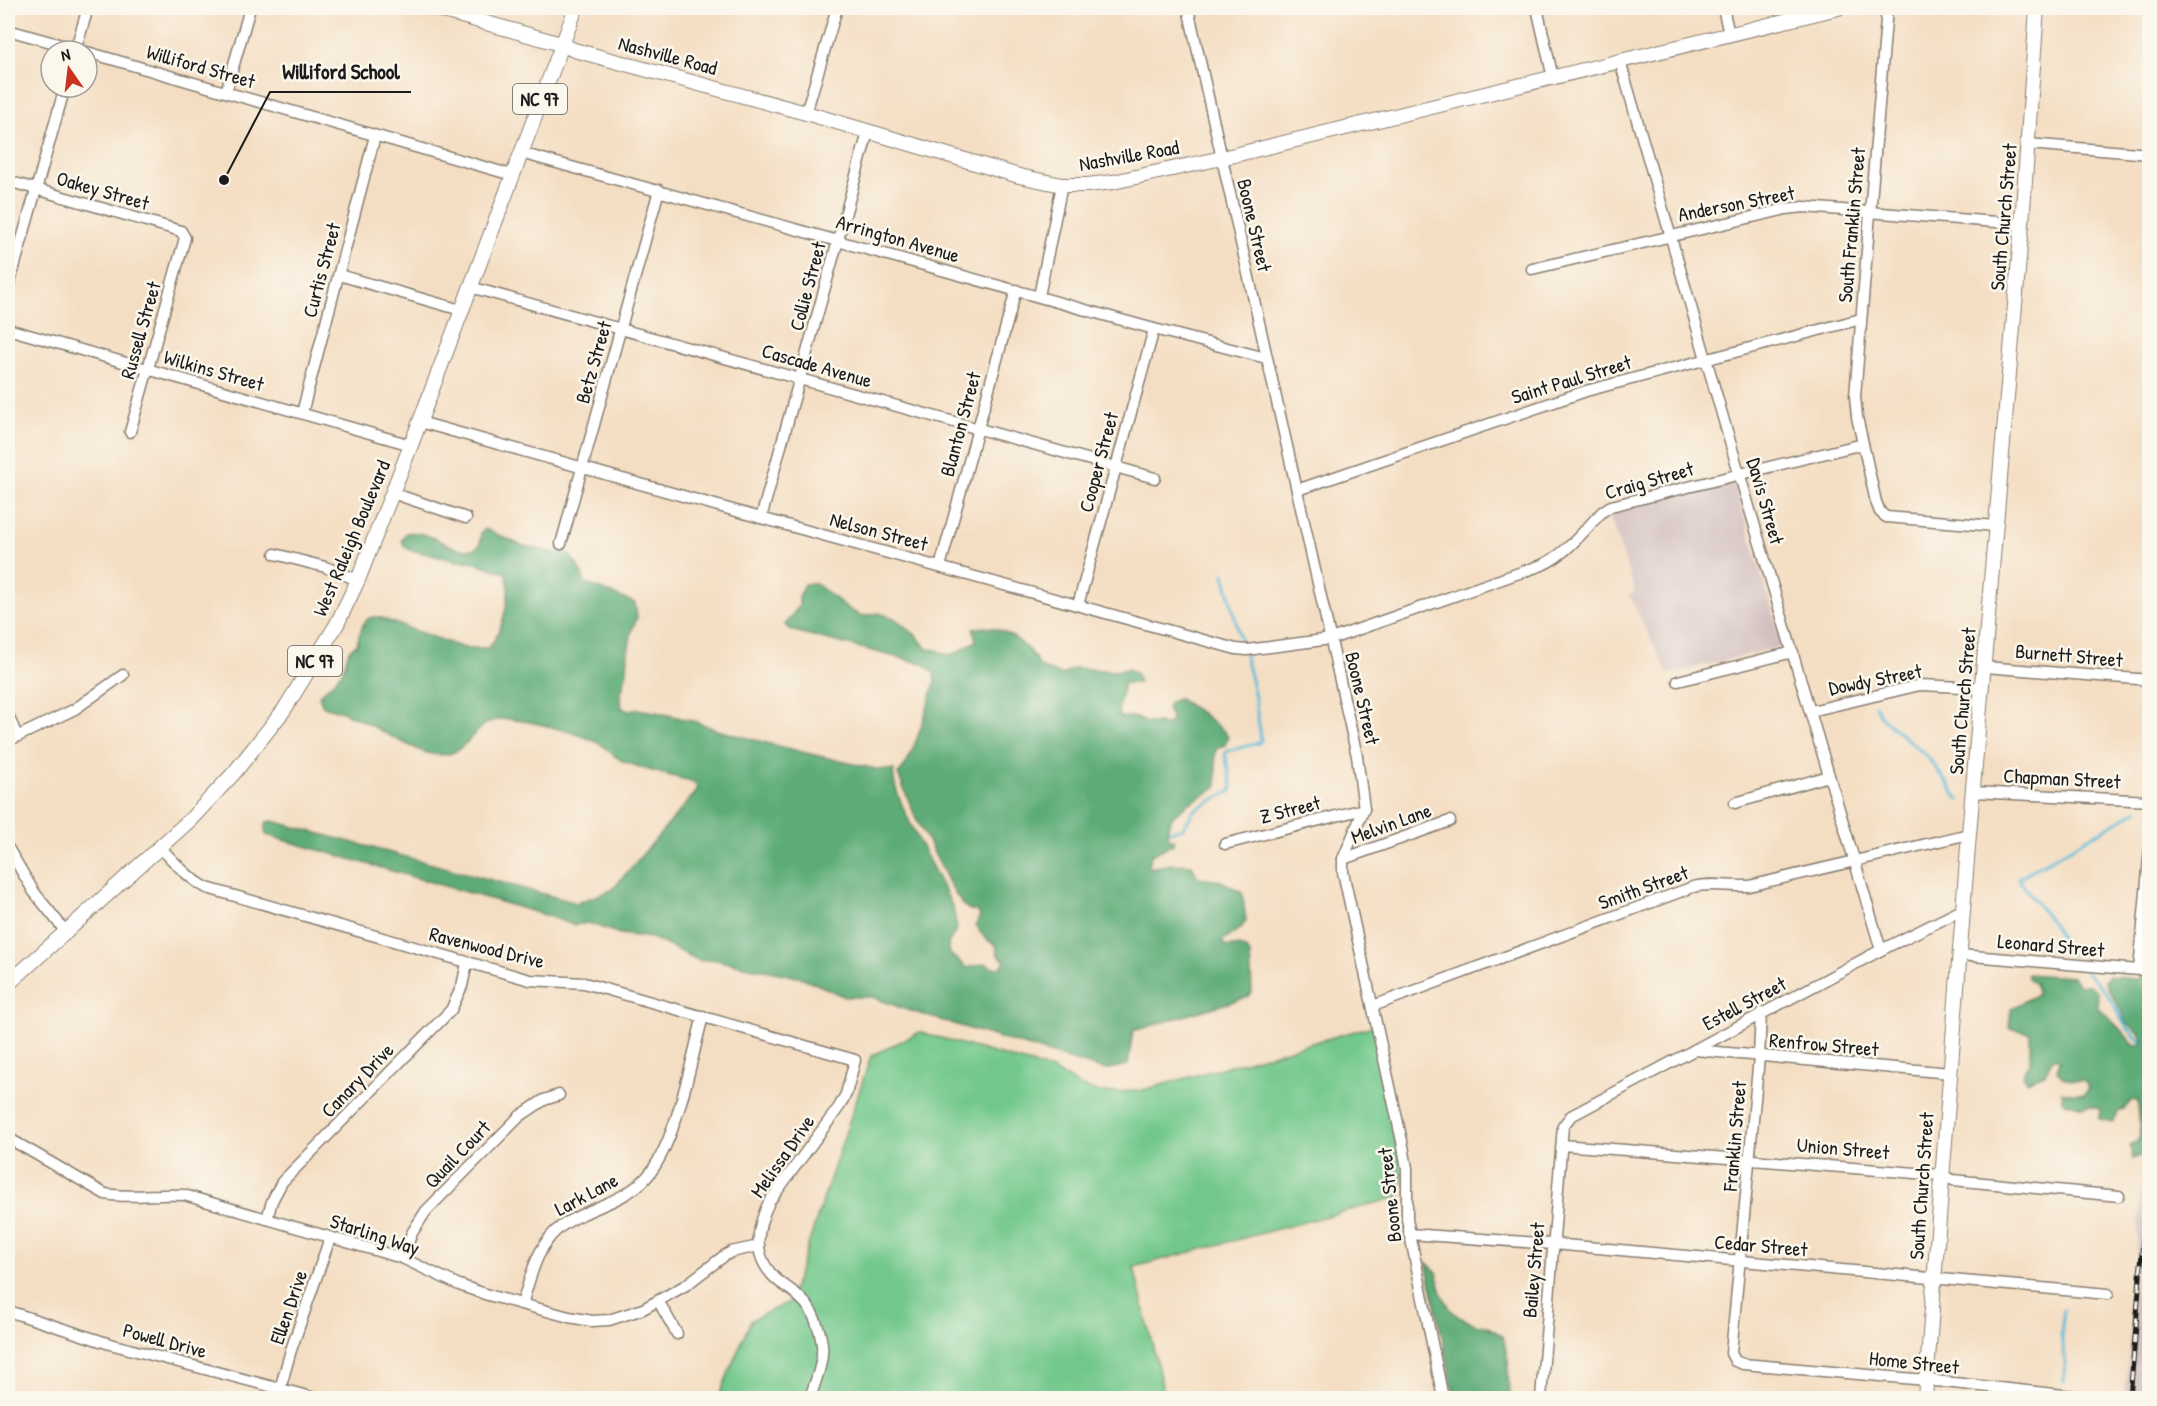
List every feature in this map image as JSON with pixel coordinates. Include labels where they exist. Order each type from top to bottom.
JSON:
[{"type":"main road","name":"Nashville Road","points":[[433,8],[574,50],[806,113],[1019,176],[1062,185],[1113,182],[1222,158],[1838,8]]},
{"type":"main road","name":"West Raleigh Boulevard","points":[[8,984],[218,792],[284,710],[337,624],[358,580],[420,422],[576,8]]},
{"type":"main road","name":"South Church Street","points":[[1924,1398],[1969,834],[2022,224],[2037,8]]},
{"type":"street","points":[[82,39],[88,8]]},
{"type":"street","points":[[226,92],[250,8]]},
{"type":"street","points":[[806,113],[837,8]]},
{"type":"street","name":"Boone Street","points":[[1188,8],[1357,756],[1364,809],[1343,859],[1343,872],[1407,1168],[1409,1234],[1443,1398]]},
{"type":"street","points":[[1537,8],[1553,78]]},
{"type":"street","points":[[1723,8],[1729,34]]},
{"type":"street","name":"South Franklin Street","points":[[1887,8],[1855,396],[1863,444],[1876,502],[1880,512],[1886,517],[1996,526]]},
{"type":"street","name":"Williford Street","points":[[8,30],[39,39]]},
{"type":"street","name":"Williford Street","points":[[99,56],[512,175]]},
{"type":"street","name":"Davis Street","points":[[1620,61],[1881,951]]},
{"type":"street","points":[[8,289],[61,99]]},
{"type":"street","name":"Collie Street","points":[[761,518],[868,132]]},
{"type":"street","name":"Curtis Street","points":[[302,413],[375,136]]},
{"type":"street","points":[[2028,144],[2150,153]]},
{"type":"street","name":"Arrington Avenue","points":[[520,153],[1266,358]]},
{"type":"street","name":"Oakey Street","points":[[8,181],[181,231],[185,238]]},
{"type":"street","points":[[1040,296],[1062,185]]},
{"type":"street","name":"Betz Street","points":[[561,543],[659,190]]},
{"type":"street","name":"Anderson Street","points":[[1532,269],[1786,209],[1818,208],[2022,224]]},
{"type":"street","name":"Russell Street","points":[[130,432],[185,238]]},
{"type":"street","points":[[339,275],[461,310]]},
{"type":"street","name":"Cascade Avenue","points":[[470,287],[1155,478]]},
{"type":"street","name":"Blanton Street","points":[[940,567],[1016,290]]},
{"type":"street","name":"Saint Paul Street","points":[[1297,490],[1586,391],[1861,319]]},
{"type":"street","name":"Wilkins Street","points":[[8,329],[411,445]]},
{"type":"street","name":"Cooper Street","points":[[1078,605],[1154,329]]},
{"type":"street","name":"Nelson Street","points":[[420,422],[1236,649],[1259,649],[1331,639]]},
{"type":"street","name":"Craig Street","points":[[1331,639],[1553,560],[1611,506],[1863,444]]},
{"type":"street","points":[[392,493],[466,518]]},
{"type":"street","points":[[275,554],[325,567],[358,580]]},
{"type":"street","points":[[1678,681],[1792,652]]},
{"type":"street","name":"Burnett Street","points":[[1985,667],[2150,680]]},
{"type":"street","points":[[8,715],[12,739],[75,709],[123,675]]},
{"type":"street","name":"Dowdy Street","points":[[1811,711],[1920,685],[1983,688]]},
{"type":"street","points":[[1735,804],[1830,776]]},
{"type":"street","name":"Chapman Street","points":[[1974,792],[2150,801]]},
{"type":"street","name":"Z Street","points":[[1225,844],[1364,809]]},
{"type":"street","name":"Melvin Lane","points":[[1343,859],[1450,820]]},
{"type":"street","name":"Smith Street","points":[[1373,1006],[1693,887],[1706,884],[1735,887],[1749,885],[1969,834]]},
{"type":"street","name":"Ravenwood Drive","points":[[160,847],[181,870],[207,888],[530,980],[584,982],[855,1060]]},
{"type":"street","name":"Leonard Street","points":[[1960,955],[2139,970],[2150,847]]},
{"type":"street","points":[[8,848],[34,892],[66,932]]},
{"type":"street","name":"Estell Street","points":[[1562,1145],[1563,1126],[1571,1116],[1761,1013],[1964,909]]},
{"type":"street","name":"Canary Drive","points":[[267,1219],[272,1201],[282,1182],[451,1010],[462,987],[467,963]]},
{"type":"street","name":"Franklin Street","points":[[1741,1262],[1761,1013]]},
{"type":"street","name":"Lark Lane","points":[[522,1304],[538,1254],[552,1234],[570,1220],[620,1199],[647,1177],[656,1164],[675,1120],[703,1016]]},
{"type":"street","name":"Renfrow Street","points":[[1695,1050],[1950,1073]]},
{"type":"street","name":"Melissa Drive","points":[[759,1246],[758,1233],[770,1202],[839,1107],[852,1077],[855,1060]]},
{"type":"street","name":"Quail Court","points":[[402,1258],[412,1233],[426,1211],[520,1116],[544,1101],[559,1095]]},
{"type":"street","name":"Starling Way","points":[[8,1138],[105,1194],[118,1197],[184,1195],[402,1258],[459,1285],[569,1317],[592,1321],[609,1320],[658,1302],[686,1286],[723,1256],[759,1246]]},
{"type":"street","name":"Union Street","points":[[1562,1145],[1941,1175],[1953,1180],[2119,1196]]},
{"type":"street","name":"Bailey Street","points":[[1541,1398],[1562,1145]]},
{"type":"street","name":"Cedar Street","points":[[1409,1234],[1553,1244],[2108,1294]]},
{"type":"street","name":"Ellen Drive","points":[[280,1389],[291,1350],[330,1238]]},
{"type":"street","points":[[759,1246],[766,1266],[775,1278],[802,1299],[818,1328],[822,1346],[821,1360],[810,1398]]},
{"type":"street","name":"Home Street","points":[[1741,1262],[1731,1353],[1735,1361],[1743,1364],[1926,1380],[2090,1398]]},
{"type":"street","points":[[658,1302],[677,1334]]},
{"type":"street","name":"Powell Drive","points":[[8,1311],[110,1344],[315,1398]]},
{"type":"shaded area","points":[[1734,482],[1783,646],[1668,674],[1629,595],[1635,592],[1609,514]]},
{"type":"shaded area","points":[[2149,1096],[2149,1398],[2125,1398]]},
{"type":"green space","points":[[485,529],[523,546],[556,553],[565,551],[578,566],[585,583],[635,603],[637,617],[632,630],[627,672],[620,697],[622,708],[628,711],[637,709],[656,712],[806,753],[876,769],[894,770],[894,781],[907,815],[953,909],[957,929],[948,943],[950,954],[967,968],[986,963],[991,967],[1000,968],[1005,961],[998,955],[996,945],[984,937],[978,928],[976,924],[980,916],[977,911],[965,907],[954,892],[915,816],[898,774],[909,758],[919,732],[935,683],[934,673],[924,664],[790,630],[785,625],[799,606],[799,597],[804,584],[815,583],[853,612],[862,616],[879,613],[894,618],[917,636],[927,649],[937,650],[947,655],[956,653],[976,641],[973,629],[983,627],[993,628],[1012,637],[1029,651],[1040,667],[1062,675],[1075,668],[1114,671],[1128,669],[1137,674],[1139,683],[1124,683],[1118,708],[1121,718],[1141,719],[1146,723],[1159,723],[1164,726],[1172,720],[1167,709],[1169,703],[1178,698],[1203,714],[1226,733],[1228,738],[1225,745],[1217,748],[1215,753],[1217,787],[1176,813],[1168,829],[1168,838],[1175,840],[1173,844],[1151,855],[1149,868],[1172,864],[1192,865],[1198,878],[1221,881],[1242,892],[1246,921],[1241,928],[1222,941],[1225,946],[1242,947],[1250,954],[1252,992],[1248,997],[1133,1031],[1128,1065],[1105,1070],[904,1009],[873,997],[845,997],[803,978],[711,959],[700,961],[652,938],[620,934],[588,923],[573,925],[266,835],[267,822],[273,821],[577,903],[612,890],[697,791],[697,786],[691,781],[629,764],[618,759],[595,741],[542,725],[506,719],[493,721],[484,725],[462,747],[442,755],[421,751],[354,717],[323,706],[319,696],[341,673],[348,653],[357,644],[361,629],[371,617],[383,618],[464,648],[488,648],[498,633],[505,612],[508,591],[506,573],[470,561],[457,561],[410,550],[405,547],[402,540],[406,533],[416,533],[463,550],[472,549],[480,545],[481,532]]},
{"type":"green space","points":[[2149,938],[2150,1089],[2144,1154],[2133,1159],[2130,1145],[2138,1141],[2140,1135],[2138,1101],[2132,1100],[2123,1110],[2119,1111],[2113,1122],[2099,1119],[2100,1109],[2090,1105],[2082,1107],[2062,1101],[2061,1092],[2085,1094],[2089,1088],[2084,1081],[2068,1079],[2059,1074],[2057,1070],[2060,1061],[2056,1058],[2052,1059],[2045,1074],[2027,1081],[2022,1073],[2030,1062],[2030,1033],[2009,1028],[2011,1009],[2037,994],[2035,983],[2029,980],[2027,974],[2073,977],[2079,985],[2089,985],[2098,992],[2097,1007],[2134,1045],[2139,1046],[2143,1042],[2138,1032],[2126,1023],[2104,981],[2109,976],[2136,979],[2142,977],[2147,969]]},
{"type":"green space","points":[[1373,1026],[1403,1176],[1399,1197],[1134,1267],[1165,1398],[718,1398],[751,1320],[789,1302],[871,1056],[920,1032],[1052,1070],[1082,1087],[1105,1093],[1143,1090]]},
{"type":"green space","points":[[1426,1262],[1437,1272],[1442,1294],[1451,1310],[1459,1317],[1488,1327],[1503,1336],[1508,1360],[1509,1398],[1455,1398]]},
{"type":"waterway","points":[[1224,574],[1242,646]]},
{"type":"waterway","points":[[1170,831],[1183,828],[1194,810],[1231,791],[1225,754],[1228,751],[1259,743],[1261,740],[1254,692],[1244,652]]},
{"type":"waterway","points":[[1875,705],[1881,717],[1927,756],[1959,800]]},
{"type":"waterway","points":[[2071,955],[2053,925],[2018,878],[2138,810]]},
{"type":"waterway","points":[[2086,972],[2102,987],[2124,1024],[2141,1043]]},
{"type":"waterway","points":[[2064,1310],[2061,1334],[2065,1357],[2064,1382]]},
{"type":"railway","points":[[2130,1398],[2150,1156]]},
{"type":"place","name":"Williford School","points":[[224,180]]}]
